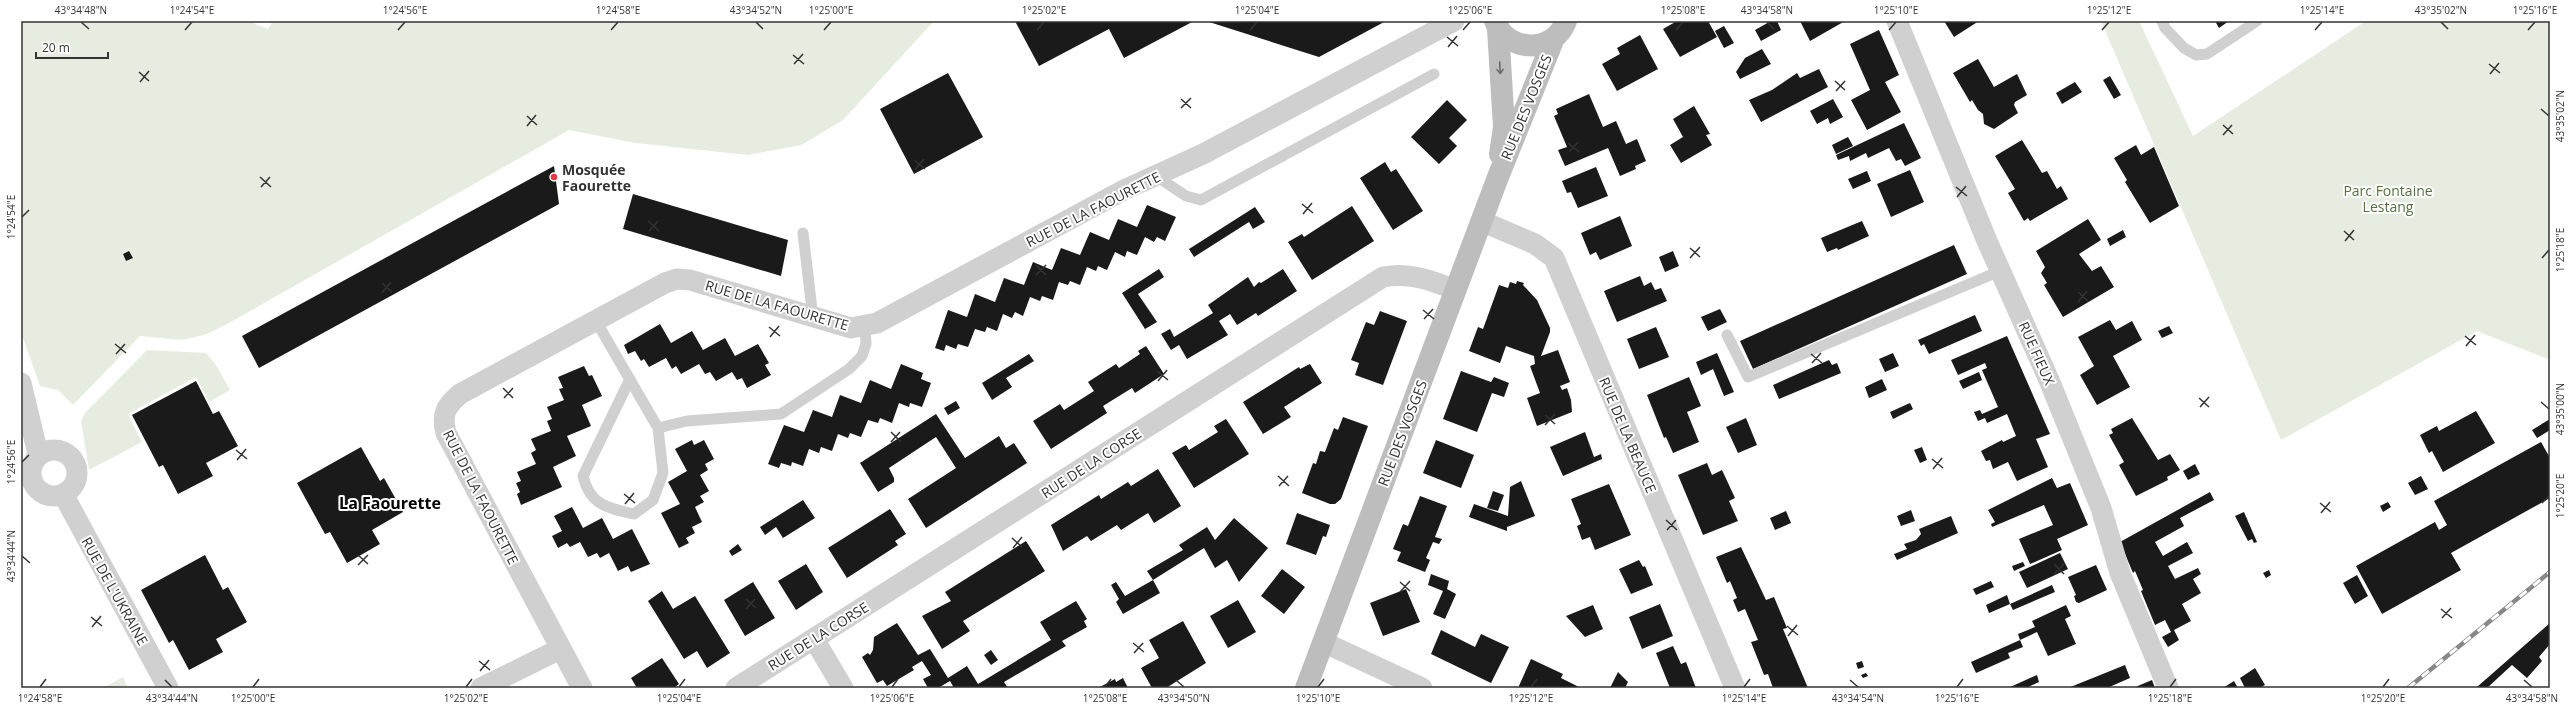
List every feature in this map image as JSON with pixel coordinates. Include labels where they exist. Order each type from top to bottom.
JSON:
[{"type":"street","name":"RUE DE LA FAOURETTE","points":[[582,688],[446,433],[444,413],[448,405],[460,394],[677,279],[690,280],[813,318],[851,328],[877,322],[1124,190],[1203,154],[1454,21]]},
{"type":"street","name":"RUE DES VOSGES","points":[[1497,25],[1507,38],[1530,46],[1580,21]]},
{"type":"street","name":"RUE FIEUX","points":[[1897,21],[2000,271],[2049,380],[2101,508],[2120,573],[2168,688]]},
{"type":"street","name":"RUE DES VOSGES","points":[[1497,25],[1504,127],[1498,177]]},
{"type":"street","name":"RUE DES VOSGES","points":[[1306,688],[1498,177],[1560,31]]},
{"type":"street","name":"RUE DE LA BEAUCE","points":[[1481,222],[1535,244],[1554,258],[1735,688]]},
{"type":"street","name":"RUE DE LA CORSE","points":[[736,688],[1383,278],[1398,274],[1411,275],[1455,290]]},
{"type":"street","points":[[21,383],[38,454]]},
{"type":"street","points":[[56,449],[68,454],[75,464],[77,476],[73,485],[63,494],[53,496],[44,494],[32,483],[32,464],[38,454],[56,449]]},
{"type":"street","name":"RUE DE L'UKRAINE","points":[[63,494],[168,688]]},
{"type":"street","points":[[814,639],[843,688]]},
{"type":"street","points":[[1323,642],[1422,688]]},
{"type":"street","points":[[481,688],[560,649]]},
{"type":"lane","points":[[2162,21],[2165,28],[2184,48],[2196,55],[2207,54],[2257,21]]},
{"type":"lane","points":[[1156,176],[1186,196],[1201,200],[1434,74]]},
{"type":"lane","points":[[803,232],[813,318]]},
{"type":"lane","points":[[1728,335],[1748,377],[2000,271]]},
{"type":"lane","points":[[596,321],[630,379],[658,428],[663,473],[652,500],[634,514],[607,508],[587,491],[583,476],[630,379]]},
{"type":"lane","points":[[658,428],[687,422],[781,414],[849,369],[862,356],[866,344],[865,326]]},
{"type":"green space","points":[[21,21],[248,21],[268,29],[273,21],[934,21],[843,120],[801,145],[748,155],[636,143],[569,130],[229,323],[207,334],[182,340],[140,336],[73,405],[58,390],[40,386],[21,332]]},
{"type":"green space","name":"Parc Fontaine Lestang","points":[[2101,21],[2139,21],[2193,136],[2366,21],[2550,21],[2550,360],[2477,331],[2281,440]]},
{"type":"green space","points":[[147,350],[206,353],[216,365],[230,390],[209,402],[196,377],[128,414],[142,442],[89,470],[81,421],[85,413]]},
{"type":"green space","points":[[123,677],[128,688],[103,688]]},
{"type":"building","points":[[1015,21],[1194,21],[1124,58],[1109,29],[1039,66]]},
{"type":"building","points":[[1206,21],[1386,21],[1319,57]]},
{"type":"building","points":[[1677,21],[1708,21],[1717,37],[1680,57],[1663,29]]},
{"type":"building","points":[[1771,21],[1777,21],[1781,30],[1761,41],[1755,30]]},
{"type":"building","points":[[1800,21],[1845,21],[1810,41]]},
{"type":"building","points":[[1944,21],[1979,21],[1954,37]]},
{"type":"building","points":[[2215,21],[2229,21],[2219,28]]},
{"type":"building","points":[[1724,26],[1734,43],[1724,48],[1715,31]]},
{"type":"building","points":[[1879,30],[1899,75],[1885,82],[1901,112],[1867,130],[1851,100],[1870,90],[1850,44]]},
{"type":"building","points":[[1640,35],[1658,69],[1617,91],[1602,64],[1620,54],[1617,48]]},
{"type":"building","points":[[1762,49],[1771,64],[1740,79],[1736,72],[1745,58]]},
{"type":"building","points":[[1978,59],[1994,87],[2017,74],[2027,95],[2015,102],[2014,105],[2018,113],[1994,129],[1984,124],[1983,114],[1978,110],[1972,100],[1970,102],[1953,73]]},
{"type":"building","points":[[1819,69],[1828,87],[1761,122],[1749,100],[1772,90],[1797,73],[1800,78]]},
{"type":"building","points":[[948,73],[983,137],[914,174],[880,109]]},
{"type":"building","points":[[2110,76],[2121,95],[2114,99],[2103,80]]},
{"type":"building","points":[[2075,82],[2082,92],[2062,104],[2056,93]]},
{"type":"building","points":[[1589,94],[1603,127],[1616,121],[1626,144],[1637,139],[1646,161],[1635,166],[1636,169],[1620,176],[1608,148],[1565,166],[1558,150],[1567,147],[1554,116],[1558,114],[1556,109]]},
{"type":"building","points":[[1833,99],[1843,117],[1830,124],[1828,118],[1817,124],[1810,111]]},
{"type":"building","points":[[1447,100],[1467,120],[1449,138],[1457,146],[1439,164],[1411,137]]},
{"type":"building","points":[[1694,106],[1710,134],[1706,135],[1712,145],[1681,163],[1670,145],[1683,137],[1673,119]]},
{"type":"building","points":[[1904,123],[1921,158],[1905,166],[1901,159],[1896,161],[1889,148],[1868,158],[1866,153],[1850,161],[1849,156],[1838,160],[1836,155]]},
{"type":"building","points":[[1848,137],[1853,146],[1836,154],[1832,145]]},
{"type":"building","points":[[2022,140],[2042,173],[2047,171],[2057,189],[2061,186],[2068,199],[2030,221],[2028,218],[2024,221],[2008,193],[2015,189],[1995,156]]},
{"type":"building","points":[[2136,145],[2141,155],[2154,147],[2179,206],[2150,223],[2125,182],[2127,180],[2114,158]]},
{"type":"building","points":[[1385,162],[1391,172],[1396,169],[1423,211],[1393,230],[1360,178]]},
{"type":"building","points":[[554,166],[559,204],[259,368],[242,336]]},
{"type":"building","points":[[1596,167],[1608,196],[1578,208],[1571,192],[1567,193],[1562,181]]},
{"type":"building","points":[[1910,170],[1924,202],[1891,217],[1877,184]]},
{"type":"building","points":[[1867,171],[1871,181],[1853,189],[1848,179]]},
{"type":"building","points":[[633,194],[788,240],[781,276],[623,229]]},
{"type":"building","points":[[1147,205],[1176,217],[1165,241],[1157,237],[1154,242],[1145,237],[1137,255],[1127,251],[1125,257],[1115,252],[1107,270],[1098,266],[1096,271],[1087,267],[1080,285],[1070,281],[1068,285],[1059,282],[1053,300],[1042,296],[1040,301],[1030,297],[1023,316],[1015,312],[1012,318],[1003,314],[997,331],[987,327],[985,332],[975,329],[968,347],[958,344],[956,349],[946,345],[944,351],[935,348],[948,310],[967,317],[975,294],[995,302],[1004,278],[1024,285],[1033,262],[1052,270],[1061,248],[1080,255],[1090,232],[1109,240],[1118,219],[1137,227]]},
{"type":"building","points":[[1352,206],[1374,241],[1312,280],[1288,242],[1302,234],[1304,237]]},
{"type":"building","points":[[1255,207],[1265,222],[1253,229],[1249,222],[1194,257],[1189,249]]},
{"type":"building","points":[[1620,216],[1632,246],[1600,260],[1596,252],[1590,255],[1581,233]]},
{"type":"building","points":[[2088,219],[2101,240],[2079,254],[2092,271],[2101,266],[2114,287],[2063,317],[2044,285],[2047,283],[2041,273],[2045,267],[2036,251]]},
{"type":"building","points":[[1862,221],[1869,236],[1838,250],[1837,248],[1827,252],[1821,238]]},
{"type":"building","points":[[2123,230],[2126,237],[2110,246],[2107,239]]},
{"type":"building","points":[[1954,245],[1967,274],[1753,369],[1740,341]]},
{"type":"building","points":[[129,251],[133,258],[126,261],[123,254]]},
{"type":"building","points":[[1673,251],[1679,266],[1665,272],[1659,257]]},
{"type":"building","points":[[1159,269],[1164,277],[1138,294],[1157,322],[1145,329],[1122,293]]},
{"type":"building","points":[[1283,269],[1297,291],[1258,316],[1256,313],[1237,325],[1230,314],[1219,321],[1228,335],[1187,359],[1179,345],[1171,350],[1161,334],[1170,329],[1174,337],[1213,313],[1208,305],[1248,277],[1254,287],[1259,282],[1261,283]]},
{"type":"building","points":[[1640,276],[1644,286],[1651,282],[1655,290],[1661,288],[1667,301],[1617,322],[1604,291]]},
{"type":"building","points":[[1517,281],[1524,283],[1523,285],[1537,300],[1550,328],[1550,332],[1541,356],[1558,350],[1570,382],[1560,386],[1562,390],[1567,388],[1571,400],[1572,412],[1537,426],[1527,398],[1540,393],[1530,366],[1535,364],[1534,356],[1506,346],[1500,363],[1469,351],[1478,327],[1483,329],[1499,285],[1508,288],[1510,282],[1516,284]]},
{"type":"building","points":[[1720,309],[1727,322],[1708,331],[1701,317]]},
{"type":"building","points":[[1380,311],[1407,321],[1383,385],[1355,375],[1359,363],[1351,360],[1366,322],[1374,325]]},
{"type":"building","points":[[1975,315],[1982,331],[1929,354],[1924,344],[1921,346],[1918,340]]},
{"type":"building","points":[[2110,320],[2116,330],[2132,321],[2142,340],[2113,356],[2130,387],[2097,405],[2080,375],[2094,366],[2078,337]]},
{"type":"building","points":[[660,324],[671,343],[692,331],[703,350],[725,338],[735,356],[758,344],[769,363],[765,365],[771,375],[747,388],[742,378],[737,380],[732,372],[716,381],[710,372],[705,374],[699,364],[681,374],[676,366],[672,369],[666,358],[649,367],[644,359],[641,361],[635,351],[628,354],[624,345]]},
{"type":"building","points":[[2169,326],[2173,333],[2162,338],[2158,331]]},
{"type":"building","points":[[1656,327],[1669,357],[1639,369],[1627,339]]},
{"type":"building","points":[[2007,336],[2050,434],[2036,439],[2048,467],[2017,481],[2008,462],[1993,469],[1990,460],[1986,461],[1981,451],[2002,440],[2003,442],[2016,436],[2007,414],[1987,423],[1985,418],[1978,421],[1974,412],[1980,410],[1982,414],[1998,407],[1982,370],[1987,368],[1985,363],[1958,375],[1951,360]]},
{"type":"building","points":[[1146,346],[1164,374],[1135,393],[1132,388],[1103,406],[1107,413],[1051,449],[1033,421],[1060,404],[1064,410],[1094,391],[1088,382],[1116,364],[1119,368],[1140,354],[1138,351]]},
{"type":"building","points":[[1717,353],[1734,392],[1724,396],[1713,369],[1701,375],[1696,362]]},
{"type":"building","points":[[1893,353],[1899,366],[1885,372],[1879,359]]},
{"type":"building","points":[[1029,354],[1034,361],[1006,378],[1012,387],[992,400],[982,383]]},
{"type":"building","points":[[1829,360],[1832,365],[1837,363],[1841,373],[1779,399],[1773,385]]},
{"type":"building","points":[[901,364],[923,373],[921,379],[931,383],[922,407],[910,403],[909,407],[899,403],[892,423],[880,418],[878,423],[868,420],[861,437],[850,433],[848,438],[838,434],[832,451],[821,447],[819,453],[809,449],[803,466],[792,462],[791,466],[781,463],[779,468],[768,464],[784,425],[804,432],[813,410],[832,417],[840,395],[861,403],[870,380],[891,389]]},
{"type":"building","points":[[1310,364],[1322,383],[1284,407],[1291,417],[1263,434],[1243,402],[1299,367],[1300,369]]},
{"type":"building","points":[[584,366],[589,376],[592,375],[602,396],[582,405],[591,426],[567,436],[576,456],[553,467],[562,487],[521,505],[517,494],[520,492],[516,483],[521,481],[517,472],[536,464],[531,453],[536,450],[531,439],[551,431],[547,421],[552,419],[547,407],[564,400],[559,389],[563,388],[558,377]]},
{"type":"building","points":[[1461,371],[1491,382],[1494,377],[1509,383],[1504,397],[1492,393],[1477,432],[1443,419]]},
{"type":"building","points":[[1979,372],[1982,380],[1963,389],[1959,381]]},
{"type":"building","points":[[1689,377],[1701,406],[1687,412],[1699,442],[1673,453],[1666,437],[1664,438],[1647,395]]},
{"type":"building","points":[[1882,379],[1887,390],[1869,398],[1865,387]]},
{"type":"building","points":[[196,381],[213,414],[219,411],[238,446],[206,463],[213,476],[178,494],[163,465],[159,467],[132,415]]},
{"type":"building","points":[[956,401],[960,408],[948,415],[944,408]]},
{"type":"building","points":[[1910,403],[1913,409],[1893,419],[1890,412]]},
{"type":"building","points":[[2476,411],[2495,443],[2443,472],[2432,451],[2429,453],[2420,435],[2437,426],[2439,431]]},
{"type":"building","points":[[936,414],[965,458],[999,436],[1006,448],[1014,443],[1027,463],[926,528],[908,499],[956,468],[936,437],[889,468],[894,478],[894,482],[878,492],[860,463]]},
{"type":"building","points":[[1343,417],[1368,426],[1341,499],[1335,504],[1330,504],[1302,493],[1313,463],[1316,464],[1320,451],[1325,452],[1334,428],[1338,430]]},
{"type":"building","points":[[1746,418],[1757,445],[1738,453],[1726,427]]},
{"type":"building","points":[[2132,418],[2158,460],[2170,454],[2180,470],[2167,477],[2168,480],[2136,496],[2119,465],[2124,462],[2109,435],[2113,433],[2111,429]]},
{"type":"building","points":[[1226,419],[1249,454],[1194,488],[1172,453],[1186,445],[1189,450],[1218,432],[1214,426]]},
{"type":"building","points":[[2550,419],[2550,430],[2537,438],[2532,430]]},
{"type":"building","points":[[1585,432],[1594,457],[1601,454],[1602,459],[1563,476],[1550,447]]},
{"type":"building","points":[[692,440],[694,445],[704,440],[714,459],[705,464],[708,470],[700,475],[709,491],[700,496],[704,502],[695,507],[702,522],[692,527],[695,533],[686,538],[689,543],[679,548],[661,513],[680,504],[668,482],[687,471],[675,449]]},
{"type":"building","points":[[1436,440],[1474,455],[1461,488],[1423,473]]},
{"type":"building","points":[[2541,442],[2550,458],[2550,498],[2451,553],[2461,570],[2382,614],[2356,566],[2435,522],[2439,530],[2447,525],[2434,501]]},
{"type":"building","points":[[361,447],[380,481],[384,478],[403,512],[372,530],[380,544],[347,563],[330,532],[325,534],[297,483]]},
{"type":"building","points":[[1922,447],[1927,460],[1920,463],[1914,450]]},
{"type":"building","points":[[1707,463],[1712,475],[1722,470],[1735,498],[1729,501],[1738,521],[1703,535],[1678,475]]},
{"type":"building","points":[[2195,464],[2200,474],[2188,480],[2183,471]]},
{"type":"building","points":[[1158,469],[1181,506],[1154,523],[1148,513],[1121,530],[1117,525],[1091,541],[1087,536],[1063,551],[1051,525],[1099,495],[1101,499],[1128,482],[1131,486]]},
{"type":"building","points":[[2421,476],[2428,489],[2415,495],[2408,483]]},
{"type":"building","points":[[2052,478],[2057,488],[2070,483],[2088,525],[2057,539],[2062,550],[2030,564],[2019,539],[2053,525],[2044,505],[1992,527],[1991,524],[1995,522],[1988,510]]},
{"type":"building","points":[[1521,481],[1535,516],[1507,527],[1507,531],[1469,517],[1474,504],[1508,516],[1510,487]]},
{"type":"building","points":[[1609,484],[1631,535],[1595,550],[1590,537],[1582,540],[1577,526],[1581,524],[1571,499]]},
{"type":"building","points":[[1493,491],[1504,495],[1498,511],[1487,508]]},
{"type":"building","points":[[2210,492],[2214,500],[2180,518],[2184,526],[2155,542],[2163,556],[2187,542],[2193,553],[2168,566],[2175,579],[2198,568],[2201,574],[2193,579],[2201,593],[2182,604],[2191,621],[2174,630],[2179,640],[2168,647],[2162,637],[2171,632],[2165,620],[2155,625],[2141,591],[2143,590],[2135,571],[2133,573],[2120,542]]},
{"type":"building","points":[[1420,496],[1447,506],[1435,537],[1442,539],[1439,544],[1433,542],[1426,558],[1430,560],[1425,572],[1397,561],[1401,552],[1393,549],[1403,524],[1408,526]]},
{"type":"building","points":[[803,500],[815,518],[783,538],[776,527],[765,535],[760,527]]},
{"type":"building","points":[[2388,502],[2391,507],[2383,512],[2380,506]]},
{"type":"building","points":[[572,507],[583,528],[602,518],[613,539],[632,529],[650,564],[631,572],[628,566],[618,571],[609,553],[600,558],[597,553],[588,557],[580,542],[570,547],[567,543],[558,548],[552,536],[562,531],[554,516]]},
{"type":"building","points":[[890,509],[906,534],[895,541],[898,545],[847,578],[828,548]]},
{"type":"building","points":[[1911,510],[1915,521],[1901,526],[1897,516]]},
{"type":"building","points":[[1786,511],[1791,523],[1775,530],[1770,518]]},
{"type":"building","points":[[2244,512],[2257,542],[2254,543],[2252,539],[2248,541],[2235,516]]},
{"type":"building","points":[[1297,513],[1330,525],[1326,537],[1323,536],[1316,555],[1286,544]]},
{"type":"building","points":[[1951,516],[1958,533],[1897,560],[1894,554],[1907,549],[1904,544],[1916,540],[1921,534],[1919,529]]},
{"type":"building","points":[[1234,518],[1268,548],[1239,582],[1227,560],[1215,568],[1204,548],[1153,580],[1147,571],[1183,550],[1179,545],[1207,527],[1215,540]]},
{"type":"building","points":[[1026,541],[1045,571],[963,621],[970,631],[942,649],[922,616],[951,601],[945,592]]},
{"type":"building","points":[[738,544],[742,550],[732,556],[729,551]]},
{"type":"building","points":[[1741,547],[1766,600],[1774,597],[1787,628],[1783,629],[1808,688],[1773,688],[1768,674],[1764,675],[1751,642],[1758,640],[1745,609],[1738,612],[1733,600],[1737,598],[1730,581],[1727,583],[1716,557]]},
{"type":"building","points":[[2060,553],[2068,569],[2027,588],[2019,572]]},
{"type":"building","points":[[205,555],[223,590],[228,587],[247,622],[216,639],[223,652],[189,670],[173,640],[169,643],[141,590]]},
{"type":"building","points":[[1639,560],[1643,567],[1645,566],[1653,585],[1631,594],[1619,569]]},
{"type":"building","points":[[2023,562],[2025,566],[2014,571],[2012,566]]},
{"type":"building","points":[[806,564],[823,592],[796,610],[778,581]]},
{"type":"building","points":[[2096,565],[2107,590],[2079,603],[2076,602],[2074,596],[2076,595],[2068,577]]},
{"type":"building","points":[[1282,569],[1305,587],[1284,614],[1261,596]]},
{"type":"building","points":[[2269,570],[2271,575],[2266,578],[2263,573]]},
{"type":"building","points":[[1431,574],[1449,581],[1447,589],[1456,594],[1445,619],[1433,614],[1443,591],[1428,585]]},
{"type":"building","points":[[2357,575],[2368,596],[2355,604],[2343,583]]},
{"type":"building","points":[[1153,580],[1160,593],[1123,614],[1116,602],[1119,599],[1111,585],[1116,582],[1125,596]]},
{"type":"building","points":[[1991,581],[1994,587],[1976,595],[1973,589]]},
{"type":"building","points":[[753,582],[775,618],[745,636],[724,600]]},
{"type":"building","points":[[2052,585],[2055,592],[2013,610],[2010,604]]},
{"type":"building","points":[[1406,589],[1420,622],[1383,636],[1370,603]]},
{"type":"building","points":[[662,591],[673,609],[695,596],[730,653],[707,668],[697,651],[684,659],[648,601]]},
{"type":"building","points":[[2007,595],[2010,604],[1989,613],[1986,605]]},
{"type":"building","points":[[1238,600],[1256,632],[1228,648],[1210,616]]},
{"type":"building","points":[[1076,601],[1087,619],[1084,621],[1087,627],[1062,641],[1066,646],[1004,682],[1008,688],[954,688],[950,681],[938,688],[928,688],[923,679],[931,675],[922,661],[912,667],[914,670],[887,686],[883,680],[877,683],[862,657],[868,653],[870,655],[873,650],[874,637],[897,623],[918,655],[930,649],[948,678],[967,666],[978,684],[1051,640],[1040,622]]},
{"type":"building","points":[[1660,604],[1673,636],[1642,649],[1629,617]]},
{"type":"building","points":[[1593,605],[1603,629],[1585,637],[1566,616]]},
{"type":"building","points":[[2066,605],[2071,616],[2065,619],[2076,644],[2048,656],[2037,632],[2020,640],[2018,634],[2035,627],[2032,621]]},
{"type":"building","points":[[1183,621],[1206,663],[1166,688],[1152,688],[1141,668],[1159,658],[1149,640]]},
{"type":"building","points":[[2550,623],[2550,644],[2539,657],[2542,661],[2527,678],[2512,665],[2487,688],[2477,687]]},
{"type":"building","points":[[1441,630],[1475,647],[1481,634],[1509,647],[1491,683],[1431,654]]},
{"type":"building","points":[[2020,640],[2023,647],[2008,653],[2010,658],[1976,673],[1971,662]]},
{"type":"building","points":[[1673,646],[1681,664],[1686,662],[1696,688],[1670,688],[1656,653]]},
{"type":"building","points":[[991,650],[998,660],[991,665],[984,655]]},
{"type":"building","points":[[662,658],[679,684],[674,688],[637,688],[631,678]]},
{"type":"building","points":[[1531,659],[1563,674],[1561,678],[1581,688],[1518,688]]},
{"type":"building","points":[[1862,661],[1864,667],[1858,669],[1856,663]]},
{"type":"building","points":[[2125,665],[2130,678],[2107,688],[2068,688]]},
{"type":"building","points":[[2255,668],[2265,685],[2259,688],[2245,688],[2240,678]]},
{"type":"building","points":[[1618,672],[1628,682],[1625,688],[1610,688]]},
{"type":"building","points":[[1866,673],[1868,676],[1863,678],[1861,675]]},
{"type":"building","points":[[2037,675],[2039,682],[2026,688],[2008,688]]},
{"type":"building","points":[[1123,678],[1128,688],[1098,688],[1115,679],[1116,682]]},
{"type":"building","points":[[2152,680],[2155,688],[2133,688]]},
{"type":"building","points":[[2234,681],[2238,688],[2223,688]]},
{"type":"railway","points":[[2408,688],[2550,572]]},
{"type":"place","name":"Mosquée Faourette","points":[[554,177]]},
{"type":"district","name":"La Faourette","points":[[390,503]]}]
